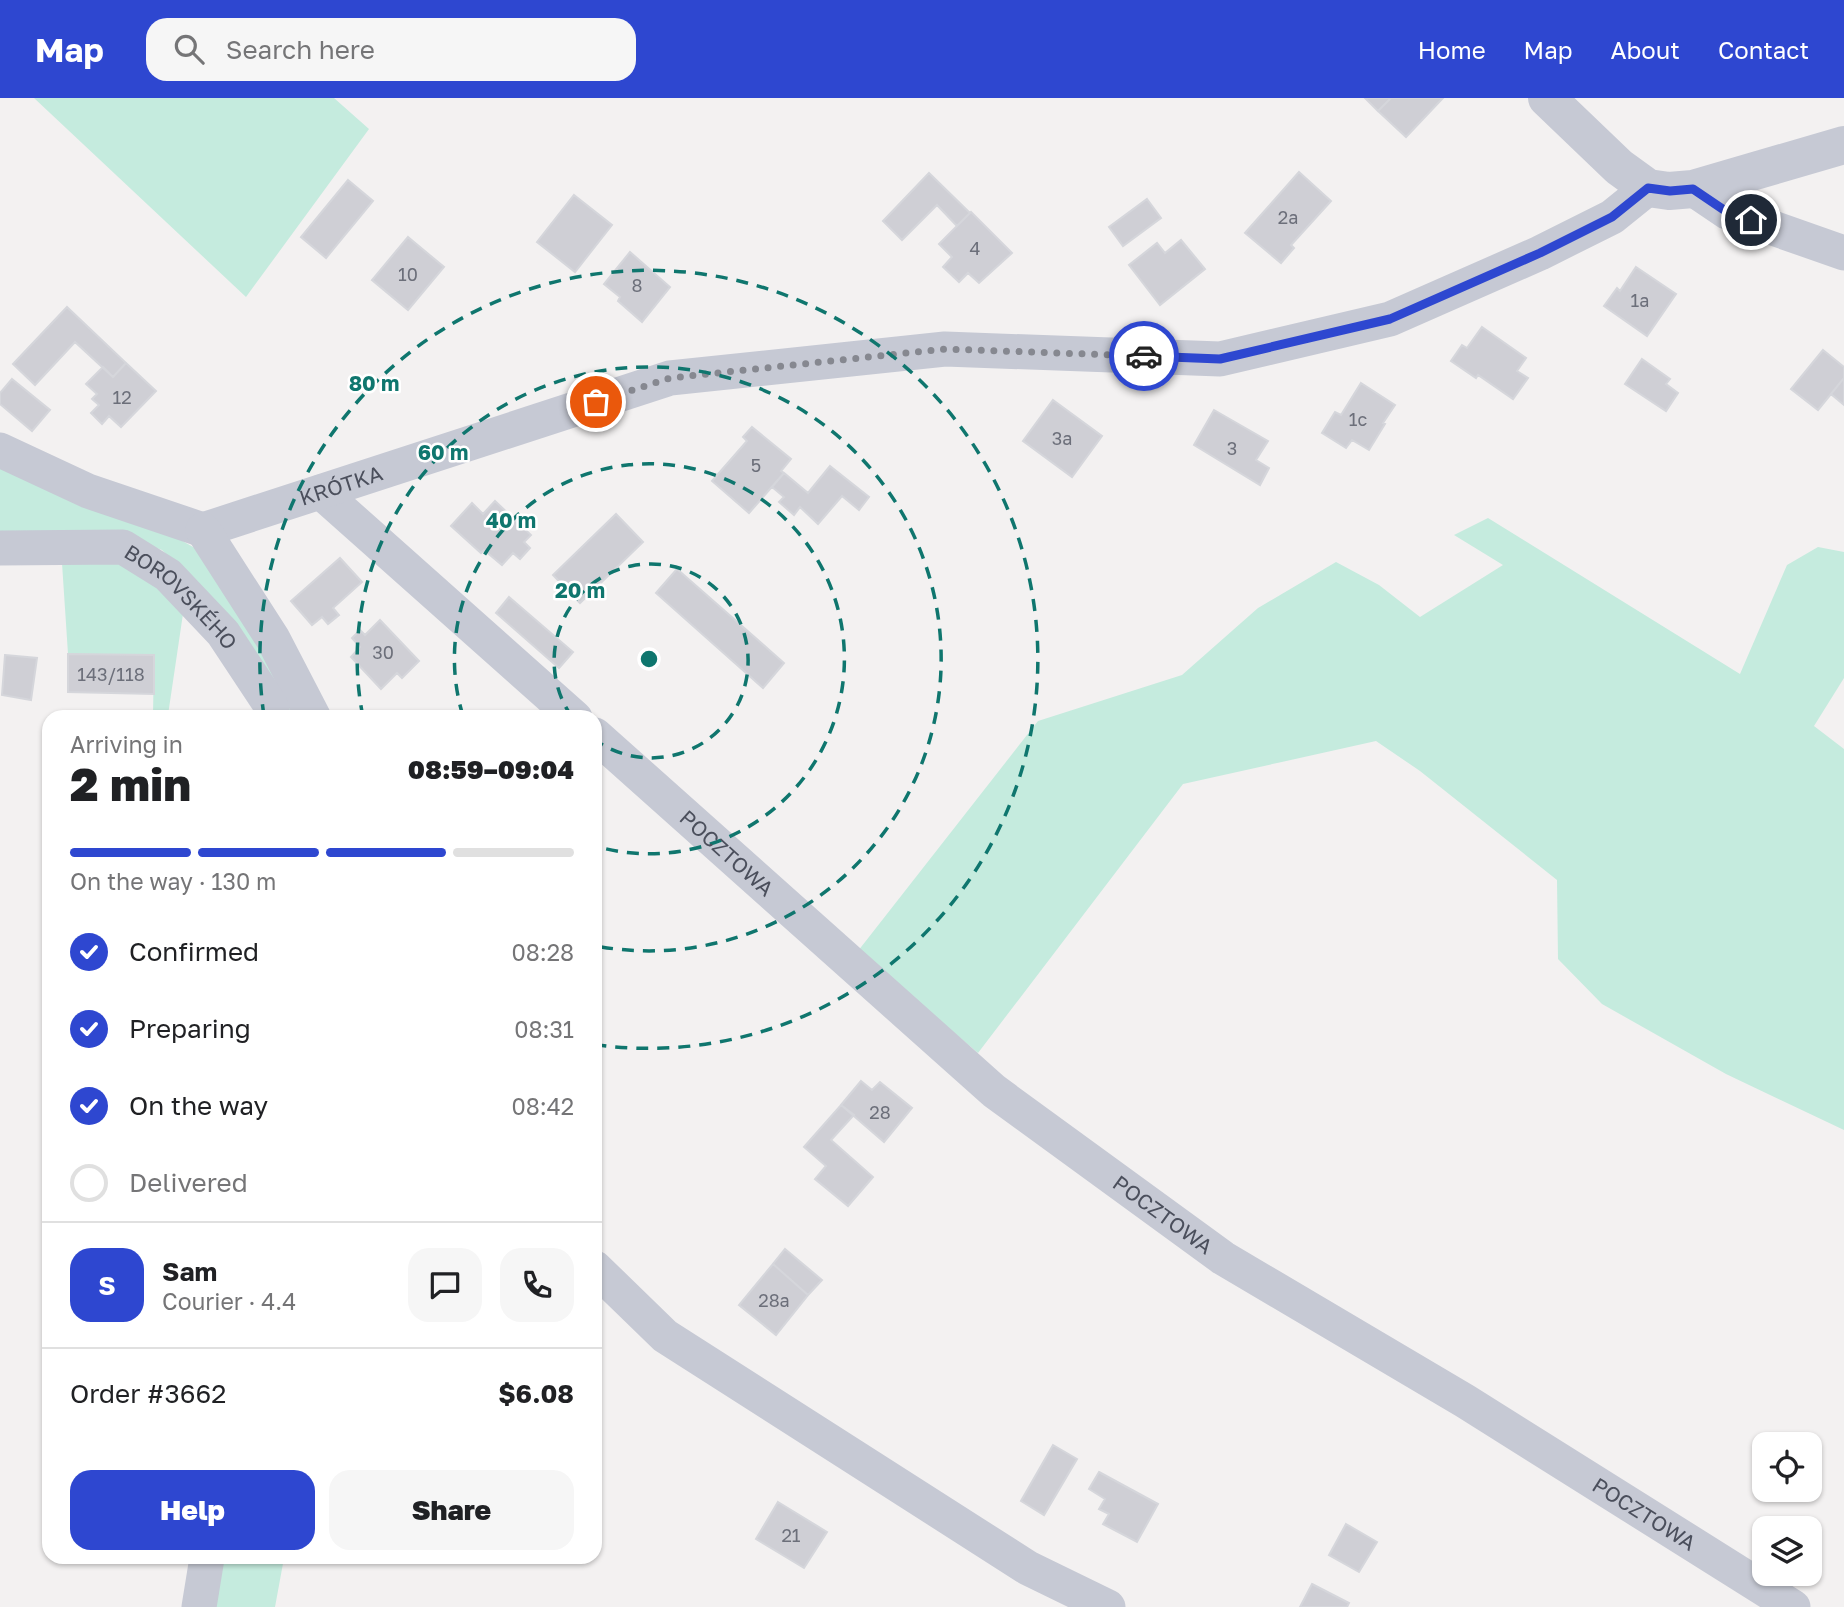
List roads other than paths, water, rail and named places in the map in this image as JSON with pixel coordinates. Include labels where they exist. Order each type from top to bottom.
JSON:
[{"type":"street","points":[[1546,98],[1619,167],[1648,188],[1670,191],[1693,189],[1844,145]]},
{"type":"street","name":"KRÓTKA","points":[[203,530],[670,378],[945,349],[1220,359],[1390,319],[1552,247],[1612,217],[1648,188]]},
{"type":"street","points":[[1693,189],[1727,212],[1844,253]]},
{"type":"street","points":[[0,450],[88,491],[203,530],[274,639],[310,710]]},
{"type":"street","points":[[321,492],[566,710]]},
{"type":"street","name":"BOROVSKÉHO","points":[[0,548],[123,547],[168,575],[223,633],[272,710]]},
{"type":"street","name":"POCZTOWA","points":[[602,742],[994,1091],[1212,1250],[1465,1401],[1793,1607]]},
{"type":"street","points":[[602,1275],[665,1336],[1028,1568],[1108,1607]]},
{"type":"street","points":[[199,1607],[205,1564]]}]
